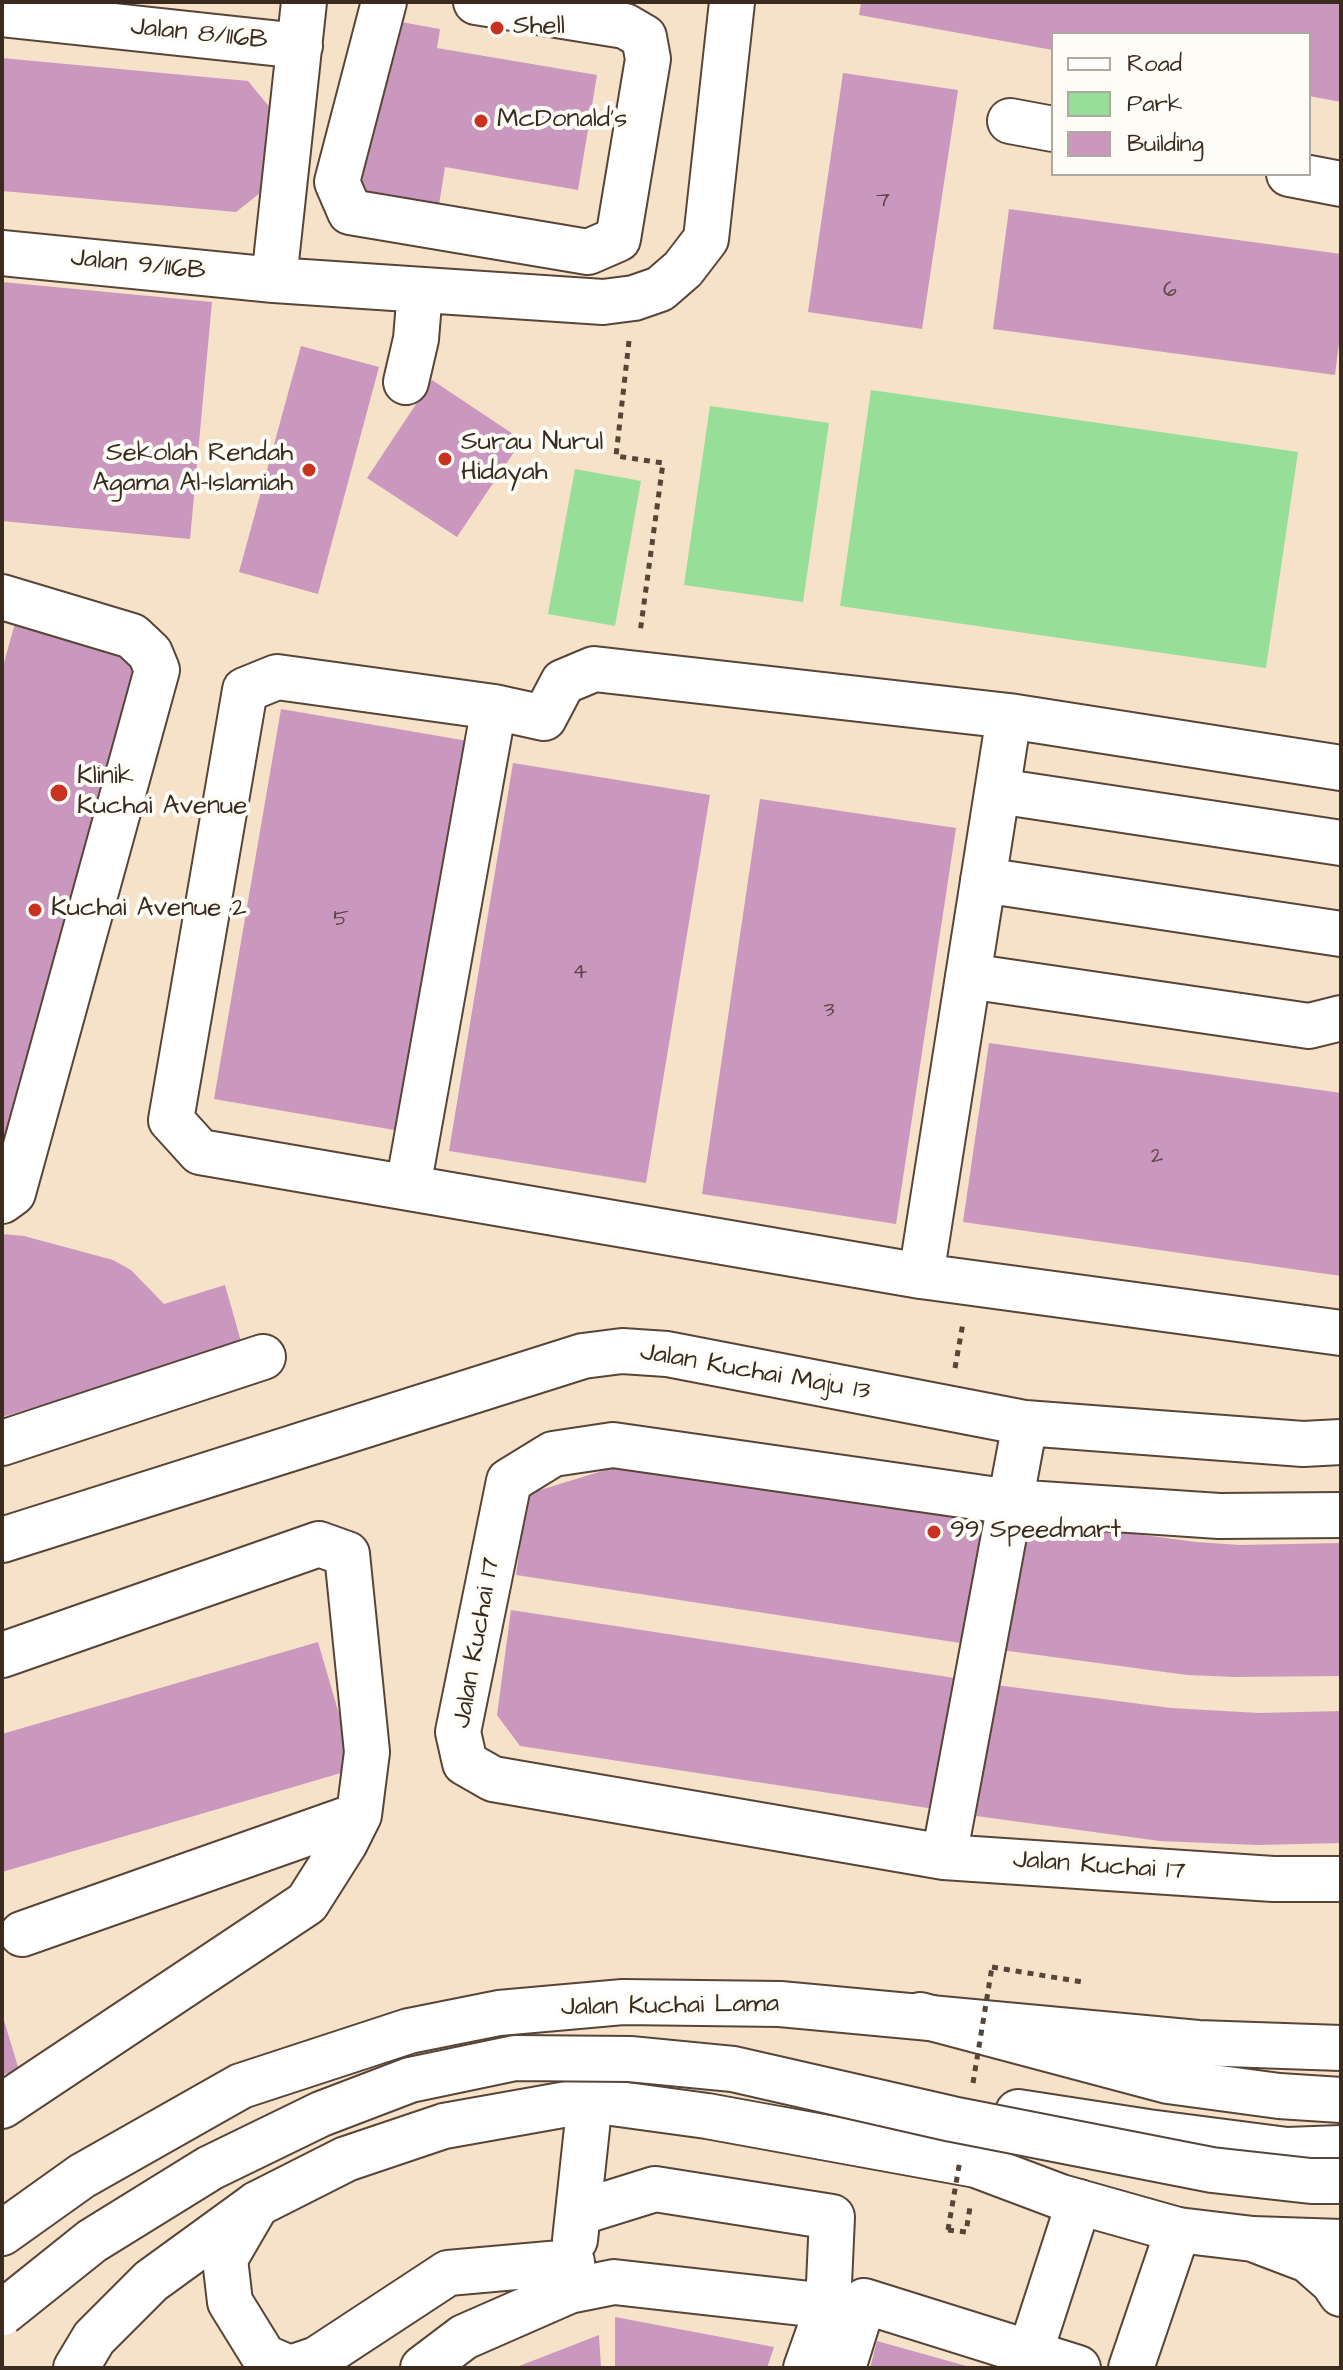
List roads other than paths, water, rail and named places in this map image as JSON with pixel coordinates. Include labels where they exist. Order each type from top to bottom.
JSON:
[{"type":"main road","points":[[274,280],[304,2]]},
{"type":"main road","points":[[384,2],[337,182],[350,212],[588,252],[618,239],[648,59],[644,37],[625,26],[616,13],[476,2]]},
{"type":"main road","name":"Jalan 9/116B","points":[[2,253],[274,280],[603,302],[634,298],[660,289],[683,269],[706,239],[732,2]]},
{"type":"main road","name":"Jalan 8/116B","points":[[2,14],[300,46]]},
{"type":"main road","points":[[1010,121],[1051,129]]},
{"type":"main road","points":[[1299,176],[1341,184]]},
{"type":"main road","points":[[406,382],[416,339],[420,290]]},
{"type":"main road","points":[[2,597],[132,636],[150,653],[157,670],[13,1193],[2,1201]]},
{"type":"main road","points":[[1341,768],[1009,716],[594,669],[563,682],[544,718],[494,707],[277,677],[245,690],[171,1120],[200,1152],[921,1276],[1341,1333]]},
{"type":"main road","points":[[408,1187],[494,707]]},
{"type":"main road","points":[[921,1276],[1009,716]]},
{"type":"main road","points":[[998,791],[1341,843]]},
{"type":"main road","points":[[983,880],[1341,934]]},
{"type":"main road","points":[[968,976],[1309,1026],[1341,1018]]},
{"type":"main road","name":"Jalan Kuchai Maju 13","points":[[2,1540],[583,1356],[622,1351],[667,1354],[1025,1423],[1303,1444],[1341,1442]]},
{"type":"main road","points":[[2,1443],[263,1357]]},
{"type":"main road","points":[[944,1857],[1025,1423]]},
{"type":"main road","name":"Jalan Kuchai 17","points":[[1341,1515],[1219,1516],[1011,1502],[613,1445],[553,1454],[509,1481],[458,1732],[465,1763],[493,1779],[944,1857],[1273,1879],[1341,1879]]},
{"type":"main road","points":[[2,1655],[319,1544],[347,1554],[367,1752],[359,1815],[307,1903],[2,2106]]},
{"type":"main road","points":[[22,1934],[359,1815]]},
{"type":"main road","name":"Jalan Kuchai Lama","points":[[2,2233],[82,2176],[241,2086],[409,2031],[499,2013],[623,2002],[780,2004],[1198,2043],[1341,2048]]},
{"type":"main road","points":[[920,2015],[1168,2081],[1279,2096],[1341,2100]]},
{"type":"main road","points":[[2,2313],[92,2241],[210,2168],[321,2114],[410,2080],[515,2058],[630,2059],[733,2069],[952,2119],[1197,2167],[1311,2181],[1341,2181]]},
{"type":"main road","points":[[76,2368],[94,2338],[151,2281],[257,2204],[346,2159],[444,2126],[590,2100],[756,2084],[847,2086],[1287,2150],[1341,2148]]},
{"type":"main road","points":[[590,2100],[707,2116],[976,2165],[1079,2202],[1178,2230],[1253,2239],[1341,2242]]},
{"type":"main road","points":[[571,2277],[590,2100]]},
{"type":"main road","points":[[578,2213],[655,2189],[832,2217],[828,2306],[806,2368]]},
{"type":"main road","points":[[1030,2353],[1079,2202]]},
{"type":"main road","points":[[257,2204],[225,2259],[230,2302],[264,2357],[290,2368],[317,2359],[448,2273],[571,2277],[828,2306]]},
{"type":"main road","points":[[1131,2368],[1178,2230]]},
{"type":"main road","points":[[1253,2239],[1308,2260],[1333,2282],[1341,2294]]},
{"type":"main road","points":[[423,2368],[464,2337],[571,2277]]},
{"type":"main road","points":[[843,2368],[864,2301],[1078,2368]]},
{"type":"place","name":"Shell","points":[[497,28]]},
{"type":"place","name":"McDonald's","points":[[481,121]]},
{"type":"place","name":"Surau Nurul Hidayah","points":[[445,459]]},
{"type":"place","name":"Sekolah Rendah Agama Al-Islamiah","points":[[309,470]]},
{"type":"place","name":"Klinik Kuchai Avenue","points":[[59,793]]},
{"type":"place","name":"Kuchai Avenue 2","points":[[35,910]]},
{"type":"place","name":"99 Speedmart","points":[[934,1532]]}]
